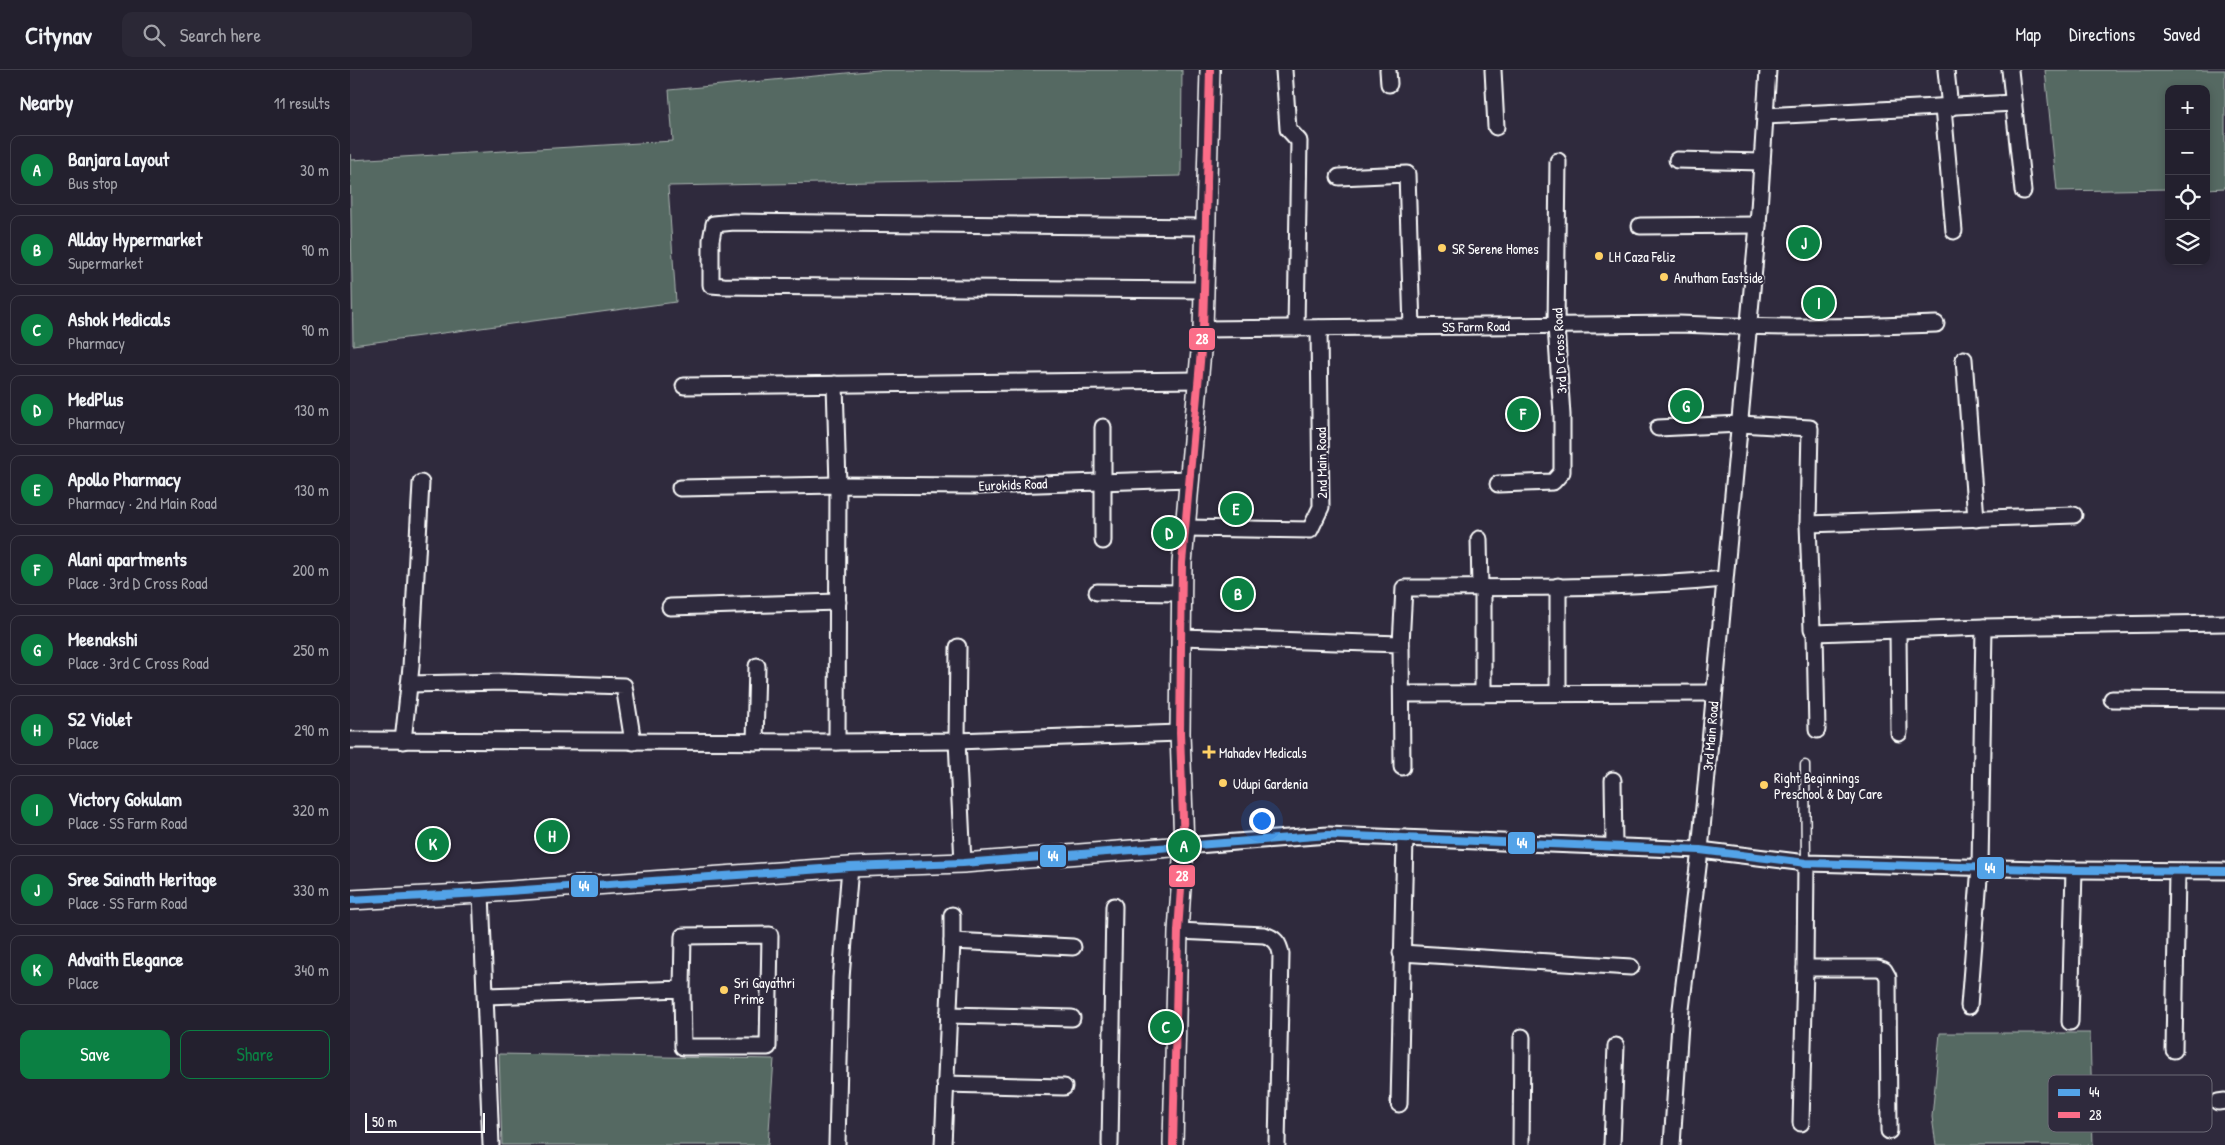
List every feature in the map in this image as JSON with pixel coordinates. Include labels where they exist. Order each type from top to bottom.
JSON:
[{"type":"street","points":[[1174,1145],[1178,931],[1184,846],[1180,733],[1180,637],[1189,479],[1203,329],[1210,70]]},
{"type":"street","points":[[1284,70],[1288,129],[1299,141],[1296,328]]},
{"type":"street","points":[[1493,70],[1496,127]]},
{"type":"street","name":"3rd Main Road","points":[[1672,1145],[1681,1009],[1700,850],[1749,328],[1768,70]]},
{"type":"street","points":[[1946,70],[1954,231]]},
{"type":"street","points":[[2010,70],[2023,191]]},
{"type":"street","points":[[1765,116],[2014,103]]},
{"type":"street","points":[[1677,160],[1762,162]]},
{"type":"street","name":"3rd D Cross Road","points":[[1498,484],[1553,482],[1562,472],[1562,415],[1556,326],[1558,161]]},
{"type":"street","points":[[1339,176],[1406,174],[1412,327]]},
{"type":"street","points":[[1204,290],[711,285],[712,240],[714,224],[734,222],[1206,227]]},
{"type":"street","points":[[1640,226],[1758,225]]},
{"type":"street","name":"SS Farm Road","points":[[1203,329],[1679,324],[1749,328],[1851,328],[1936,324]]},
{"type":"street","name":"2nd Main Road","points":[[1186,528],[1310,530],[1321,507],[1319,328]]},
{"type":"street","points":[[1964,360],[1976,519]]},
{"type":"street","points":[[684,386],[1198,380]]},
{"type":"street","points":[[835,384],[838,485],[837,742]]},
{"type":"street","points":[[1658,428],[1740,424],[1810,428],[1808,524],[1812,630],[1815,633],[1817,730]]},
{"type":"street","points":[[1103,427],[1103,541]]},
{"type":"street","name":"Eurokids Road","points":[[680,488],[838,485],[978,486],[1189,479]]},
{"type":"street","points":[[403,741],[409,684],[421,483]]},
{"type":"street","points":[[1808,524],[2074,515]]},
{"type":"street","points":[[1479,539],[1482,588],[1483,694]]},
{"type":"street","points":[[1402,767],[1401,644],[1404,588],[1558,586],[1690,582],[1724,579]]},
{"type":"street","points":[[1558,586],[1558,693]]},
{"type":"street","points":[[1096,592],[1182,593]]},
{"type":"street","points":[[670,607],[838,602]]},
{"type":"street","points":[[1815,633],[1984,627],[2225,624]]},
{"type":"street","points":[[1969,1006],[1980,866],[1984,627]]},
{"type":"street","points":[[1898,630],[1899,733]]},
{"type":"street","points":[[1180,637],[1401,644]]},
{"type":"street","points":[[958,647],[957,740],[963,863]]},
{"type":"street","points":[[755,742],[757,666]]},
{"type":"street","points":[[409,684],[504,682],[624,686],[633,742]]},
{"type":"street","points":[[1402,694],[1714,693]]},
{"type":"street","points":[[2112,699],[2225,700]]},
{"type":"street","points":[[350,740],[837,742],[1180,733]]},
{"type":"street","points":[[1613,780],[1614,845]]},
{"type":"street","points":[[350,900],[481,894],[850,867],[963,863],[1328,835],[1614,845],[1700,850],[1806,863],[2177,872],[2225,871]]},
{"type":"street","points":[[1399,1104],[1405,838]]},
{"type":"street","points":[[1800,1123],[1806,863]]},
{"type":"street","points":[[836,1145],[841,978],[850,867]]},
{"type":"street","points":[[2070,1022],[2074,870]]},
{"type":"street","points":[[2174,1050],[2177,872]]},
{"type":"street","points":[[481,894],[491,1145]]},
{"type":"street","points":[[1110,1145],[1114,906]]},
{"type":"street","points":[[943,1145],[952,916]]},
{"type":"street","points":[[1178,931],[1264,935],[1272,937],[1280,946],[1277,1145]]},
{"type":"street","points":[[770,935],[768,1047],[683,1047],[682,989],[683,936],[770,935]]},
{"type":"street","points":[[952,940],[1073,947]]},
{"type":"street","points":[[1401,953],[1631,967]]},
{"type":"street","points":[[1805,968],[1878,968],[1884,970],[1888,977],[1889,1131]]},
{"type":"street","points":[[486,996],[682,989]]},
{"type":"street","points":[[948,1015],[1072,1018]]},
{"type":"street","points":[[1521,1145],[1522,1037]]},
{"type":"street","points":[[1612,1145],[1616,1046]]},
{"type":"street","points":[[945,1084],[1064,1087]]},
{"type":"lane","points":[[1805,765],[1806,863]]},
{"type":"green space","points":[[878,70],[1182,70],[1181,176],[668,186],[676,302],[353,345],[350,154],[351,160],[673,141],[669,90]]},
{"type":"green space","points":[[2045,70],[2225,70],[2225,188],[2210,189],[2210,85],[2165,85],[2165,189],[2057,191]]},
{"type":"green space","points":[[1940,1033],[2090,1033],[2091,1075],[2048,1075],[2048,1132],[2093,1132],[2093,1145],[1936,1145],[1932,1117]]},
{"type":"green space","points":[[499,1054],[774,1059],[768,1145],[502,1145]]},
{"type":"transit line","name":"28","points":[[1173,1145],[1178,931],[1184,846],[1180,733],[1182,563],[1203,329],[1210,70]]},
{"type":"transit line","name":"44","points":[[350,900],[481,893],[850,867],[963,863],[1328,835],[1700,850],[1806,863],[2074,870],[2225,871]]},
{"type":"place","name":"Sree Sainath Heritage","points":[[1804,243]]},
{"type":"place","name":"SR Serene Homes","points":[[1442,248]]},
{"type":"place","name":"LH Caza Feliz","points":[[1599,256]]},
{"type":"place","name":"Anutham Eastside","points":[[1664,277]]},
{"type":"place","name":"Victory Gokulam","points":[[1819,303]]},
{"type":"place","name":"Meenakshi","points":[[1686,406]]},
{"type":"place","name":"Alani apartments","points":[[1523,414]]},
{"type":"place","name":"Apollo Pharmacy","points":[[1236,509]]},
{"type":"place","name":"MedPlus","points":[[1169,533]]},
{"type":"place","name":"Allday Hypermarket","points":[[1238,594]]},
{"type":"place","name":"Mahadev Medicals","points":[[1209,752]]},
{"type":"place","name":"Udupi Gardenia","points":[[1223,783]]},
{"type":"place","name":"Right Beginnings Preschool & Day Care","points":[[1764,785]]},
{"type":"place","name":"S2 Violet","points":[[552,836]]},
{"type":"place","name":"Advaith Elegance","points":[[433,844]]},
{"type":"place","name":"Banjara Layout","points":[[1184,846]]},
{"type":"place","name":"Sri Gayathri Prime","points":[[724,990]]},
{"type":"place","name":"Ashok Medicals","points":[[1166,1027]]}]
